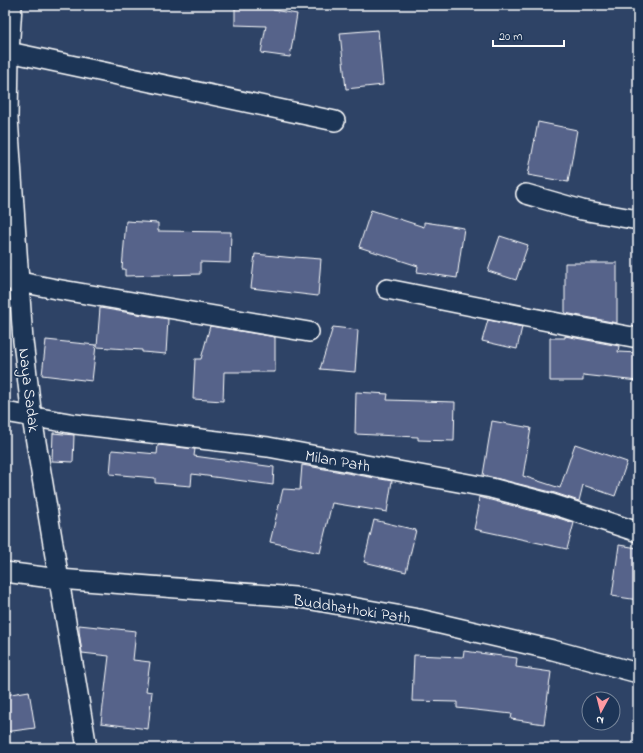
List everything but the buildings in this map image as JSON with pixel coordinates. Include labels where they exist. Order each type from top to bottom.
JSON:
[{"type":"street","name":"Naya Sadak","points":[[12,5],[7,118],[12,280],[23,341],[32,418],[87,748]]},
{"type":"street","points":[[9,52],[335,121]]},
{"type":"street","points":[[526,194],[582,210],[638,220]]},
{"type":"street","points":[[12,280],[56,289],[309,332]]},
{"type":"street","points":[[388,289],[638,338]]},
{"type":"street","name":"Milan Path","points":[[5,412],[32,418],[268,447],[492,488],[552,504],[638,532]]},
{"type":"street","name":"Buddhathoki Path","points":[[5,572],[59,579],[295,597],[419,619],[553,650],[638,673]]}]
